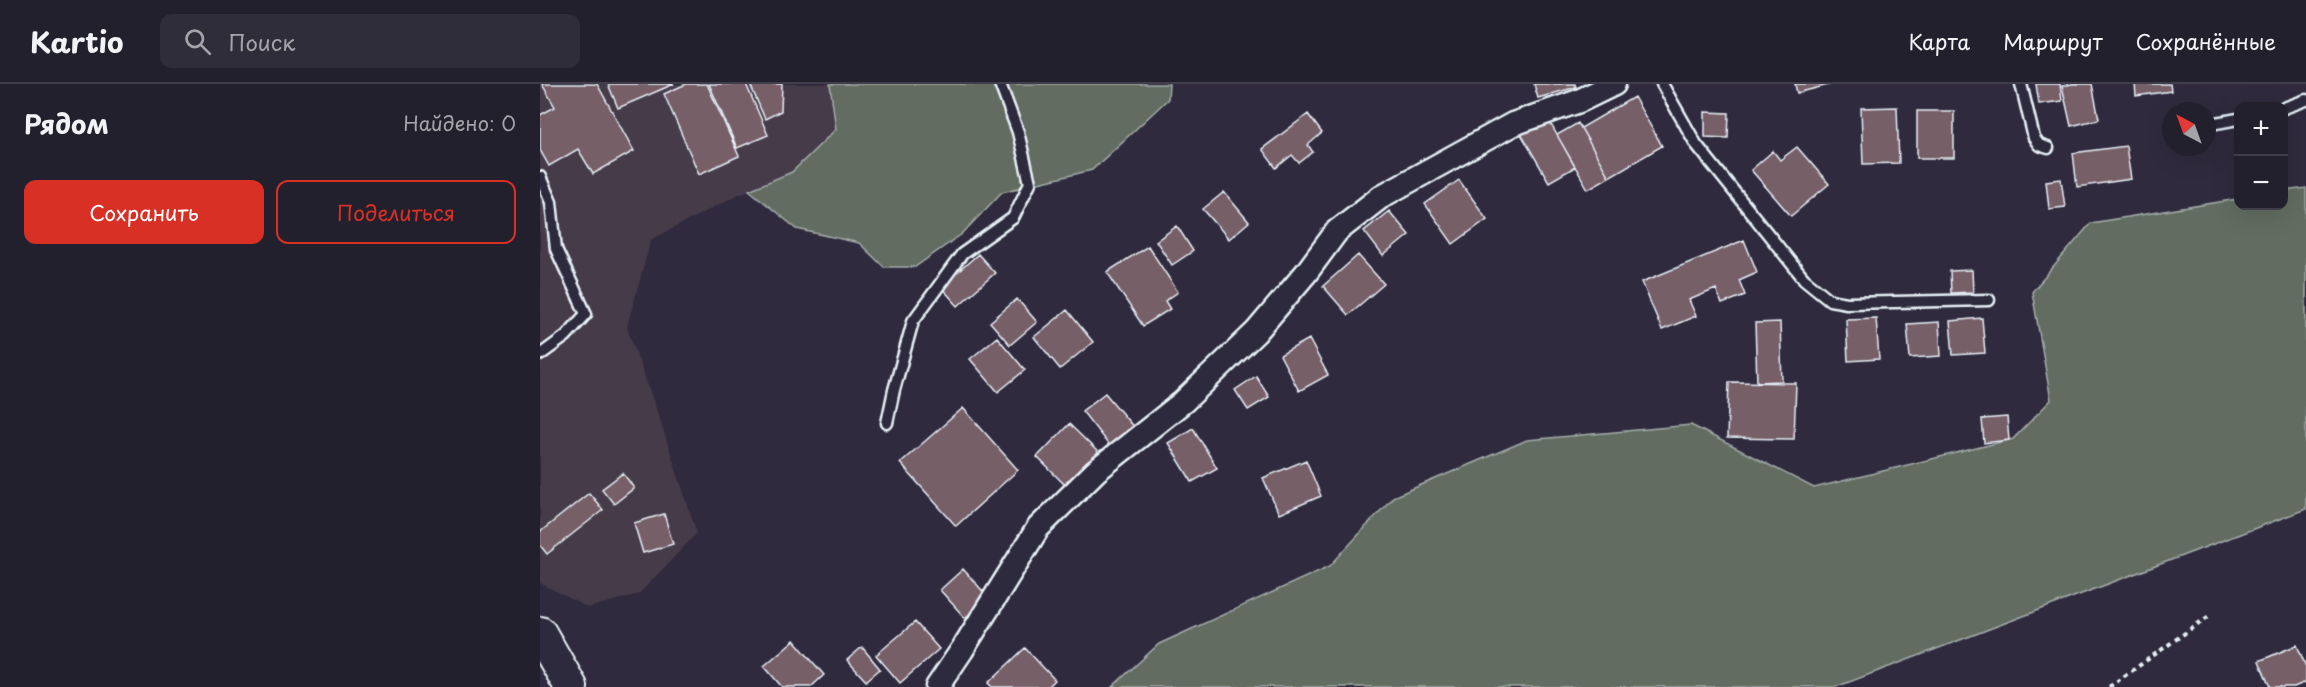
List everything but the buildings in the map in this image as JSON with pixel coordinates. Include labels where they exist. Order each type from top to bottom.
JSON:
[{"type":"main road","points":[[540,633],[571,687]]},
{"type":"street","points":[[937,687],[963,650],[1038,528],[1096,471],[1183,402],[1256,332],[1306,273],[1337,231],[1382,196],[1513,124],[1579,101],[1614,84]]},
{"type":"lane","points":[[887,423],[913,321],[962,254],[1013,218],[1030,183],[1018,132],[1000,84]]},
{"type":"lane","points":[[1662,84],[1696,144],[1804,279],[1830,300],[1847,303],[1989,300]]},
{"type":"lane","points":[[2021,84],[2034,138],[2039,146],[2048,148]]},
{"type":"lane","points":[[2288,106],[2306,100]]},
{"type":"lane","points":[[2216,123],[2234,120]]},
{"type":"lane","points":[[540,177],[551,202],[555,249],[586,314],[566,336],[540,355]]},
{"type":"path","points":[[2109,687],[2209,616]]},
{"type":"shaded area","points":[[540,84],[830,84],[836,129],[792,172],[737,195],[651,240],[627,327],[697,533],[639,594],[588,608],[540,583]]},
{"type":"green space","points":[[830,84],[1169,84],[1168,99],[1092,170],[1002,192],[962,234],[915,267],[884,267],[859,243],[797,229],[749,190],[792,172],[836,129]]},
{"type":"green space","points":[[2306,188],[2306,509],[1836,687],[1112,687],[1159,644],[1330,566],[1393,497],[1527,440],[1691,425],[1814,488],[2013,439],[2051,400],[2032,292],[2091,223],[2234,200],[2234,210],[2288,210],[2288,190]]}]
